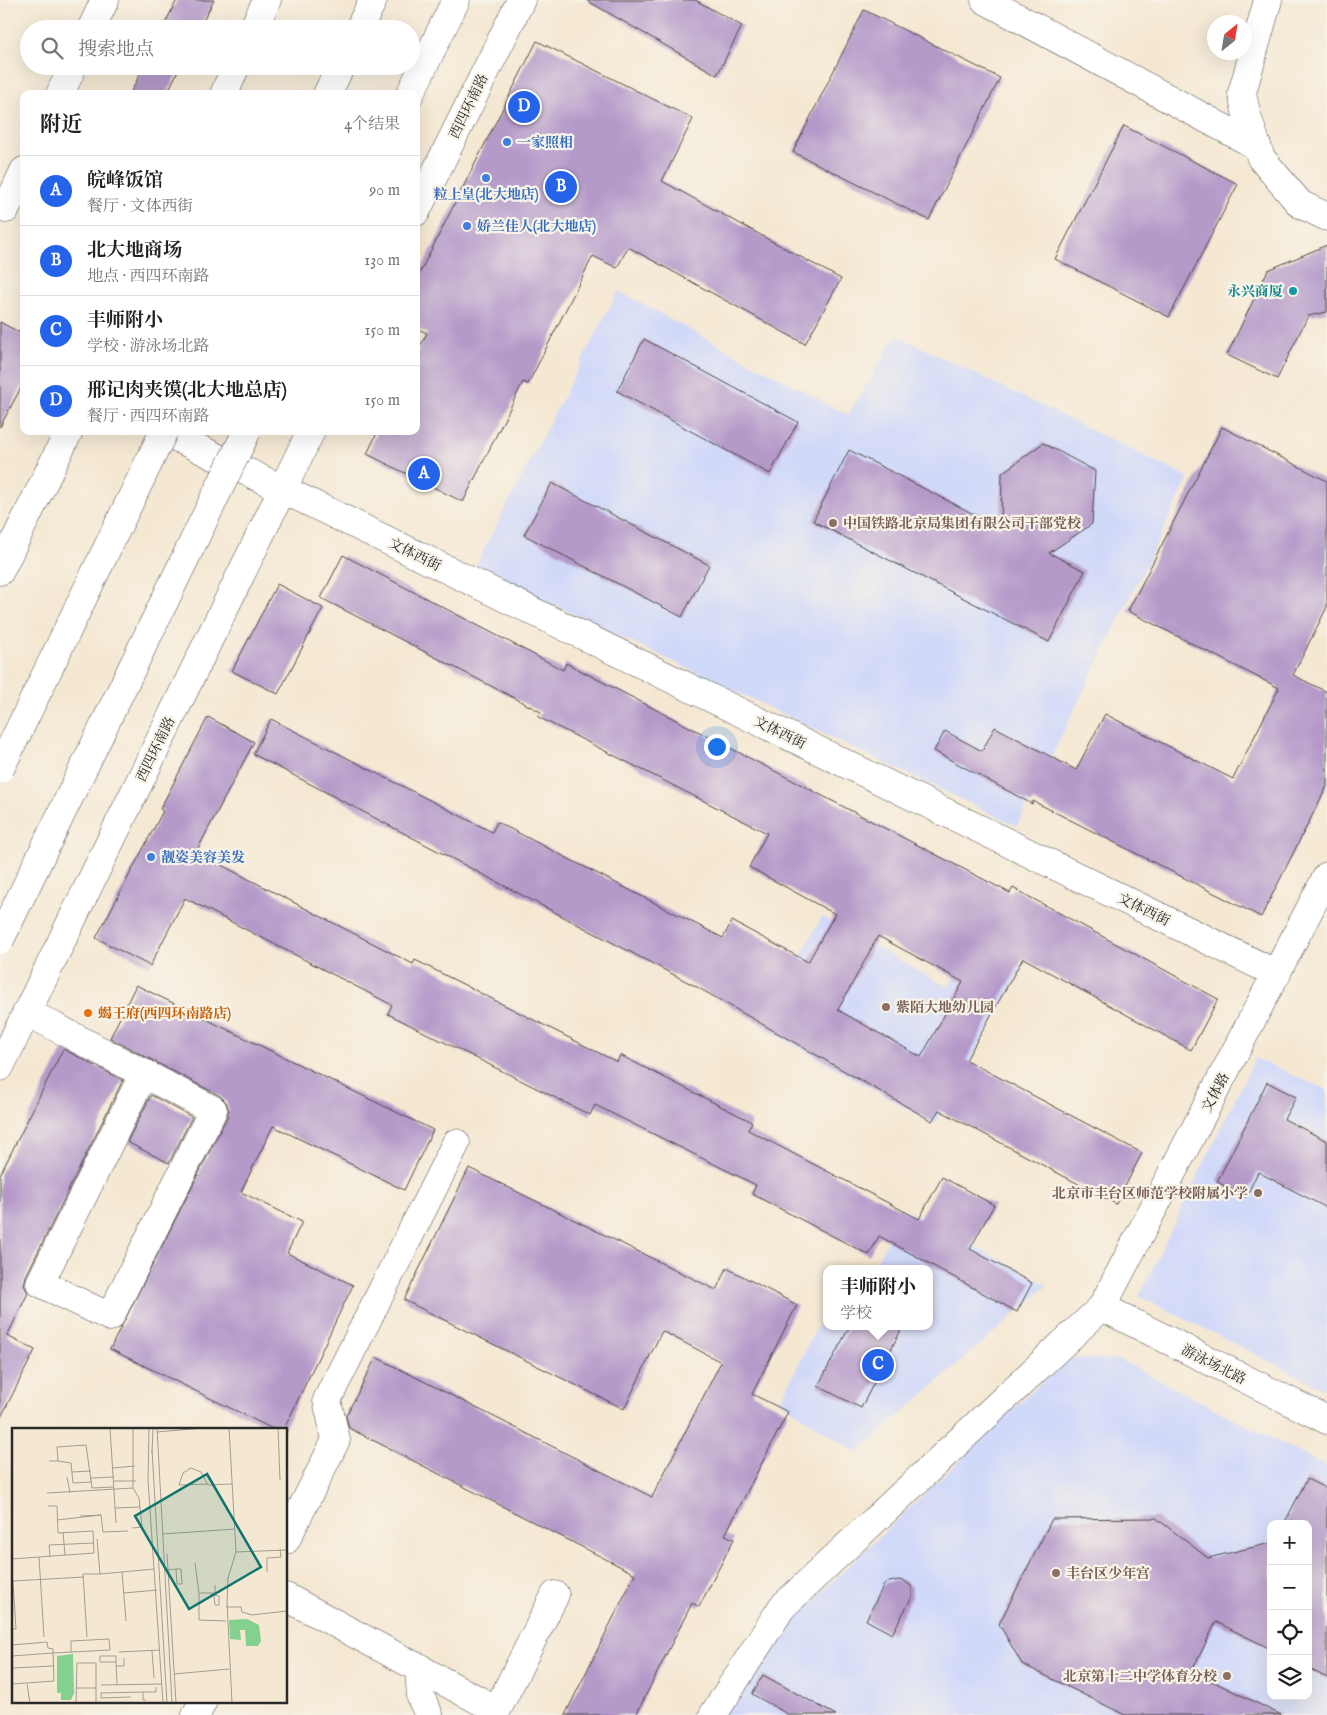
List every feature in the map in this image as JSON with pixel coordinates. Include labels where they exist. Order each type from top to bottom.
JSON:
[{"type":"main road","points":[[95,20],[104,0]]},
{"type":"main road","points":[[258,20],[268,0]]},
{"type":"main road","points":[[363,20],[373,0]]},
{"type":"main road","points":[[420,74],[456,0]]},
{"type":"main road","name":"西四环南路","points":[[420,204],[521,0]]},
{"type":"main road","points":[[984,0],[1257,146]]},
{"type":"main road","points":[[1268,0],[1242,93],[1261,158],[1300,204],[1327,217]]},
{"type":"main road","points":[[62,90],[69,75]]},
{"type":"main road","points":[[226,90],[232,75]]},
{"type":"main road","points":[[329,90],[336,75]]},
{"type":"main road","points":[[412,90],[419,75]]},
{"type":"main road","points":[[0,206],[6,209],[20,179]]},
{"type":"main road","points":[[0,571],[67,435]]},
{"type":"main road","points":[[0,769],[161,435]]},
{"type":"main road","name":"文体西街","points":[[171,435],[1277,974]]},
{"type":"main road","points":[[0,941],[245,435]]},
{"type":"main road","points":[[0,941],[245,435]]},
{"type":"main road","name":"西四环南路","points":[[0,1067],[309,435]]},
{"type":"main road","name":"文体路","points":[[713,1715],[782,1607],[1102,1307],[1327,876]]},
{"type":"main road","points":[[27,1012],[144,1073],[213,1110],[110,1317],[40,1283],[144,1073]]},
{"type":"main road","points":[[288,1536],[336,1440],[327,1400],[456,1143]]},
{"type":"main road","name":"游泳场北路","points":[[1102,1307],[1327,1420]]},
{"type":"main road","points":[[288,1598],[498,1710],[555,1595]]},
{"type":"main road","points":[[418,1668],[421,1698],[429,1715]]},
{"type":"main road","points":[[196,1715],[202,1702]]},
{"type":"shaded area","name":"中国铁路北京局集团有限公司干部党校","points":[[618,291],[848,415],[896,335],[1189,478],[1017,826],[475,567]]},
{"type":"shaded area","name":"紫陌大地幼儿园","points":[[822,917],[948,987],[974,940],[1023,967],[935,1124],[762,1027]]},
{"type":"shaded area","name":"北京市丰台区师范学校附属小学","points":[[1255,1058],[1327,1090],[1327,1390],[1139,1296]]},
{"type":"shaded area","points":[[903,1209],[1048,1285],[857,1453],[780,1401],[822,1317],[823,1330],[933,1330],[933,1265],[875,1265]]},
{"type":"shaded area","name":"丰台区少年宫","points":[[1067,1358],[1120,1360],[1327,1467],[1327,1715],[723,1715],[753,1669],[791,1621]]},
{"type":"building","points":[[177,0],[214,0],[204,20],[167,20]]},
{"type":"building","points":[[586,0],[695,0],[742,26],[717,75]]},
{"type":"building","points":[[864,10],[1000,78],[929,220],[793,152]]},
{"type":"building","points":[[537,41],[693,119],[662,181],[841,279],[805,344],[628,247],[617,268],[593,256],[528,384],[523,382],[463,502],[367,454],[376,435],[420,435],[420,346],[427,333],[420,330],[420,272]]},
{"type":"building","points":[[140,75],[176,75],[169,90],[132,90]]},
{"type":"building","points":[[1124,126],[1238,184],[1169,317],[1055,259]]},
{"type":"building","name":"永兴商厦","points":[[1327,245],[1327,312],[1308,316],[1277,379],[1227,355],[1268,270]]},
{"type":"building","points":[[0,322],[20,333],[20,390],[0,427]]},
{"type":"building","points":[[644,339],[798,422],[770,474],[617,391]]},
{"type":"building","points":[[1222,427],[1327,481],[1327,607],[1293,675],[1327,692],[1327,786],[1261,917],[1033,801],[1032,804],[934,751],[945,731],[982,751],[995,727],[1076,770],[1105,714],[1233,779],[1279,688],[1128,611]]},
{"type":"building","points":[[1043,443],[1095,471],[1092,524],[1049,553],[1085,571],[1049,642],[813,521],[849,450],[1001,528],[1002,473]]},
{"type":"building","points":[[552,483],[709,565],[682,617],[524,535]]},
{"type":"building","points":[[343,555],[563,670],[566,663],[1010,893],[1013,888],[1218,999],[1191,1050],[1023,958],[966,1060],[1142,1153],[1116,1204],[939,1110],[932,1121],[697,987],[253,754],[271,719],[492,832],[497,822],[723,938],[732,921],[808,962],[835,914],[749,867],[767,833],[538,717],[541,712],[321,598]],"holes":[[[878,936],[963,982],[921,1057],[838,1010]]]},
{"type":"building","points":[[277,584],[323,608],[278,694],[232,671]]},
{"type":"building","points":[[208,717],[254,742],[196,852],[413,964],[415,960],[617,1062],[620,1055],[752,1122],[748,1130],[919,1219],[942,1177],[994,1205],[970,1249],[1032,1283],[1017,1312],[879,1236],[869,1255],[752,1194],[756,1185],[595,1105],[590,1115],[388,1014],[392,1005],[185,898],[150,966],[96,938],[163,811],[160,809]]},
{"type":"building","points":[[136,985],[433,1130],[404,1190],[273,1126],[241,1192],[302,1222],[287,1253],[353,1285],[284,1428],[271,1428],[110,1349],[229,1110],[226,1102],[220,1096],[110,1038]]},
{"type":"building","points":[[63,1049],[123,1080],[26,1276],[24,1285],[28,1293],[7,1336],[35,1350],[0,1419],[0,1175]]},
{"type":"building","points":[[1267,1082],[1296,1097],[1284,1119],[1327,1141],[1327,1208],[1258,1172],[1246,1197],[1217,1182]]},
{"type":"building","points":[[151,1095],[192,1117],[169,1163],[127,1142]]},
{"type":"building","points":[[469,1168],[716,1290],[727,1268],[797,1305],[752,1394],[788,1412],[725,1535],[734,1539],[699,1607],[692,1603],[636,1715],[565,1715],[635,1574],[349,1428],[346,1416],[376,1357],[652,1497],[721,1362],[662,1331],[624,1409],[404,1300]]},
{"type":"building","points":[[848,1330],[901,1330],[861,1408],[818,1386]]},
{"type":"building","points":[[1307,1479],[1327,1489],[1327,1678],[1312,1670],[1312,1520],[1286,1520]]},
{"type":"building","points":[[1156,1518],[1208,1558],[1267,1544],[1267,1647],[1216,1622],[1192,1671],[1281,1715],[1125,1715],[1022,1664],[999,1624],[1052,1519]]},
{"type":"building","points":[[898,1580],[905,1581],[912,1587],[912,1597],[892,1634],[866,1620],[885,1583]]},
{"type":"building","points":[[763,1675],[836,1715],[789,1715],[752,1694]]},
{"type":"place","name":"邢记肉夹馍(北大地总店)","points":[[524,107]]},
{"type":"place","name":"一家照相","points":[[507,142]]},
{"type":"place","name":"粒上皇(北大地店)","points":[[486,178]]},
{"type":"place","name":"北大地商场","points":[[561,187]]},
{"type":"place","name":"娇兰佳人(北大地店)","points":[[467,226]]},
{"type":"place","name":"永兴商厦","points":[[1293,291]]},
{"type":"place","name":"皖峰饭馆","points":[[424,474]]},
{"type":"place","name":"中国铁路北京局集团有限公司干部党校","points":[[833,523]]},
{"type":"place","name":"靓姿美容美发","points":[[151,857]]},
{"type":"place","name":"紫陌大地幼儿园","points":[[886,1007]]},
{"type":"place","name":"蝎王府(西四环南路店)","points":[[88,1013]]},
{"type":"place","name":"北京市丰台区师范学校附属小学","points":[[1258,1193]]},
{"type":"place","name":"丰师附小","points":[[878,1365]]},
{"type":"place","name":"丰台区少年宫","points":[[1056,1573]]},
{"type":"place","name":"北京第十二中学体育分校","points":[[1227,1676]]}]
